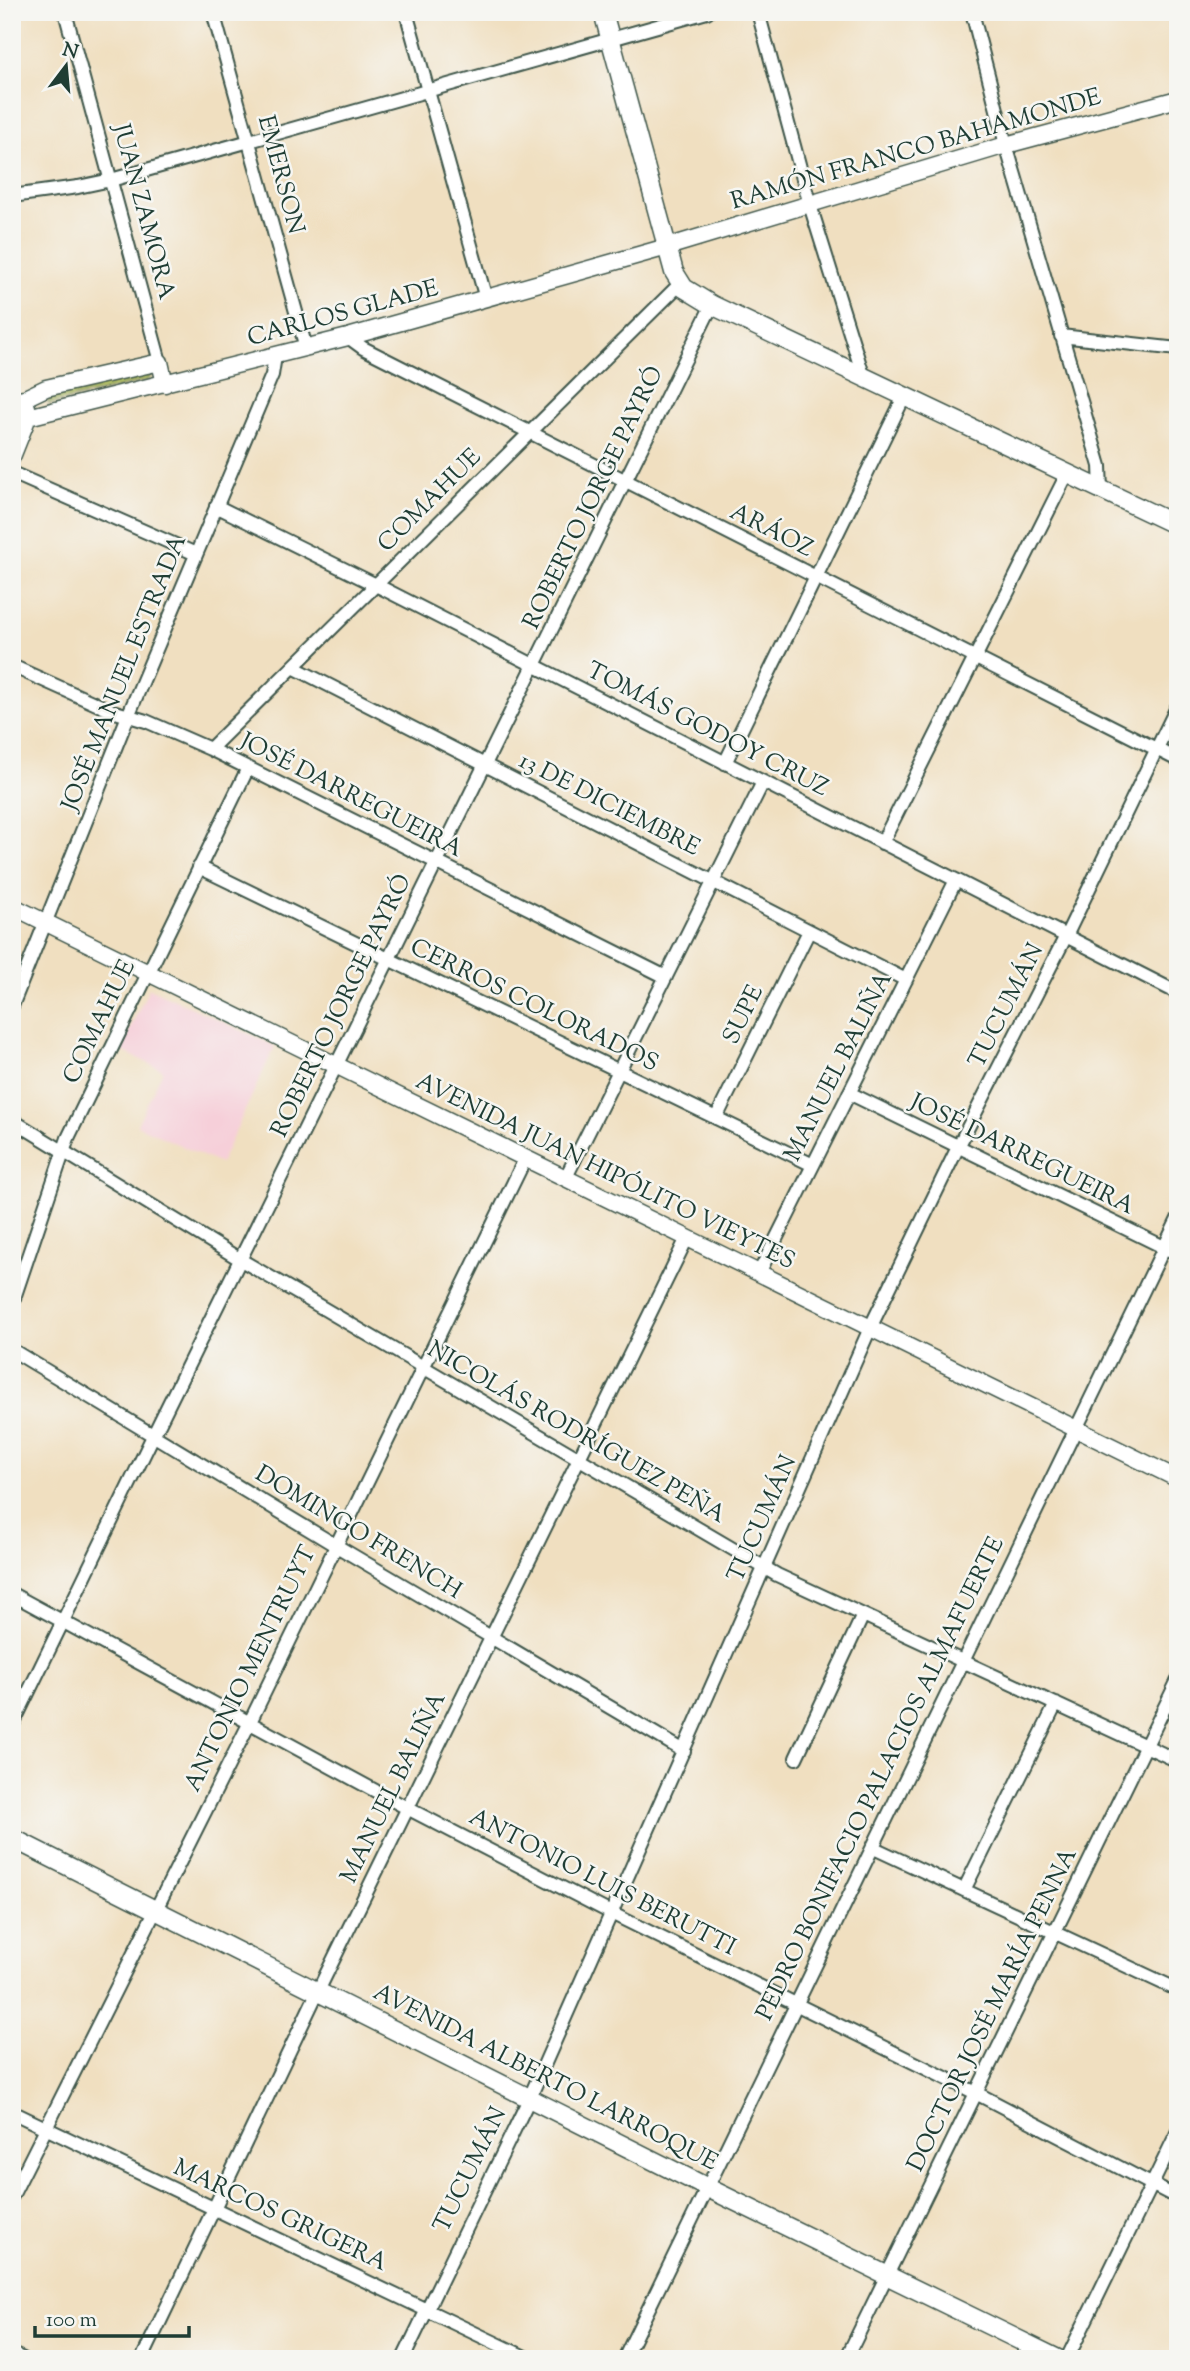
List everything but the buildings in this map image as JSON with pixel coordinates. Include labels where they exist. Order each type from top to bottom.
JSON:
[{"type":"main road","points":[[603,12],[667,247],[680,284],[691,294],[1178,526]]},
{"type":"main road","name":"AVENIDA ALBERTO LARROQUE","points":[[12,1838],[530,2096],[706,2187],[1058,2359]]},
{"type":"street","name":"JUAN ZAMORA","points":[[65,12],[166,384]]},
{"type":"street","name":"EMERSON","points":[[213,12],[306,348]]},
{"type":"street","points":[[406,12],[486,299]]},
{"type":"street","points":[[12,196],[111,180],[707,12]]},
{"type":"street","points":[[758,12],[810,205],[864,378]]},
{"type":"street","points":[[972,12],[1006,145],[1100,466],[1101,490]]},
{"type":"street","name":"RAMÓN FRANCO BAHAMONDE","points":[[667,247],[1006,145],[1178,99]]},
{"type":"street","name":"CARLOS GLADE","points":[[28,418],[348,337],[667,247]]},
{"type":"street","name":"COMAHUE","points":[[210,749],[680,284]]},
{"type":"street","name":"ROBERTO JORGE PAYRÓ","points":[[12,1726],[712,305]]},
{"type":"street","points":[[1061,336],[1178,349]]},
{"type":"street","name":"ARÁOZ","points":[[348,337],[363,348],[1178,760]]},
{"type":"street","name":"JOSÉ MANUEL ESTRADA","points":[[12,1006],[128,716],[272,375],[275,356]]},
{"type":"street","points":[[12,457],[28,418],[16,398],[46,388],[160,362]]},
{"type":"street","points":[[725,763],[904,397]]},
{"type":"street","points":[[12,472],[196,554]]},
{"type":"street","points":[[882,843],[1067,474]]},
{"type":"street","name":"TOMÁS GODOY CRUZ","points":[[216,506],[1178,993]]},
{"type":"street","name":"JOSÉ DARREGUEIRA","points":[[12,666],[112,711],[164,728],[210,749],[666,977]]},
{"type":"street","name":"13 DE DICIEMBRE","points":[[293,667],[905,980]]},
{"type":"street","name":"TUCUMÁN","points":[[403,2359],[530,2096],[871,1326],[1178,705]]},
{"type":"street","name":"COMAHUE","points":[[12,1304],[63,1151],[146,974],[248,768]]},
{"type":"street","points":[[565,1179],[763,782]]},
{"type":"street","name":"CERROS COLORADOS","points":[[199,867],[813,1165]]},
{"type":"street","name":"MANUEL BALIÑA","points":[[759,1273],[956,880]]},
{"type":"street","name":"AVENIDA JUAN HIPÓLITO VIEYTES","points":[[12,906],[1178,1479]]},
{"type":"street","name":"SUPE","points":[[716,1118],[809,931]]},
{"type":"street","name":"JOSÉ DARREGUEIRA","points":[[849,1093],[1178,1254]]},
{"type":"street","name":"NICOLÁS RODRÍGUEZ PEÑA","points":[[12,1120],[241,1260],[764,1567],[1178,1760]]},
{"type":"street","name":"ANTONIO MENTRUYT","points":[[12,2196],[250,1722],[525,1159]]},
{"type":"street","name":"PEDRO BONIFACIO PALACIOS ALMAFUERTE","points":[[624,2359],[1178,1219]]},
{"type":"street","name":"MANUEL BALIÑA","points":[[142,2359],[318,1991],[687,1238]]},
{"type":"street","name":"DOMINGO FRENCH","points":[[12,1350],[684,1751]]},
{"type":"street","name":"ANTONIO LUIS BERUTTI","points":[[12,1594],[407,1808],[611,1913],[976,2093],[1178,2198]]},
{"type":"street","points":[[796,1758],[863,1615]]},
{"type":"street","name":"DOCTOR JOSÉ MARÍA PENNA","points":[[846,2359],[1178,1680]]},
{"type":"street","points":[[964,1890],[1056,1704]]},
{"type":"street","points":[[874,1848],[1178,1990]]},
{"type":"street","name":"MARCOS GRIGERA","points":[[12,2112],[529,2359]]},
{"type":"street","points":[[1067,2359],[1178,2131]]},
{"type":"street","points":[[12,2354],[23,2359]]},
{"type":"shaded area","points":[[149,988],[275,1046],[220,1164],[137,1125],[163,1070],[120,1050]]},
{"type":"green space","points":[[148,370],[149,380],[49,404],[45,396]]}]
